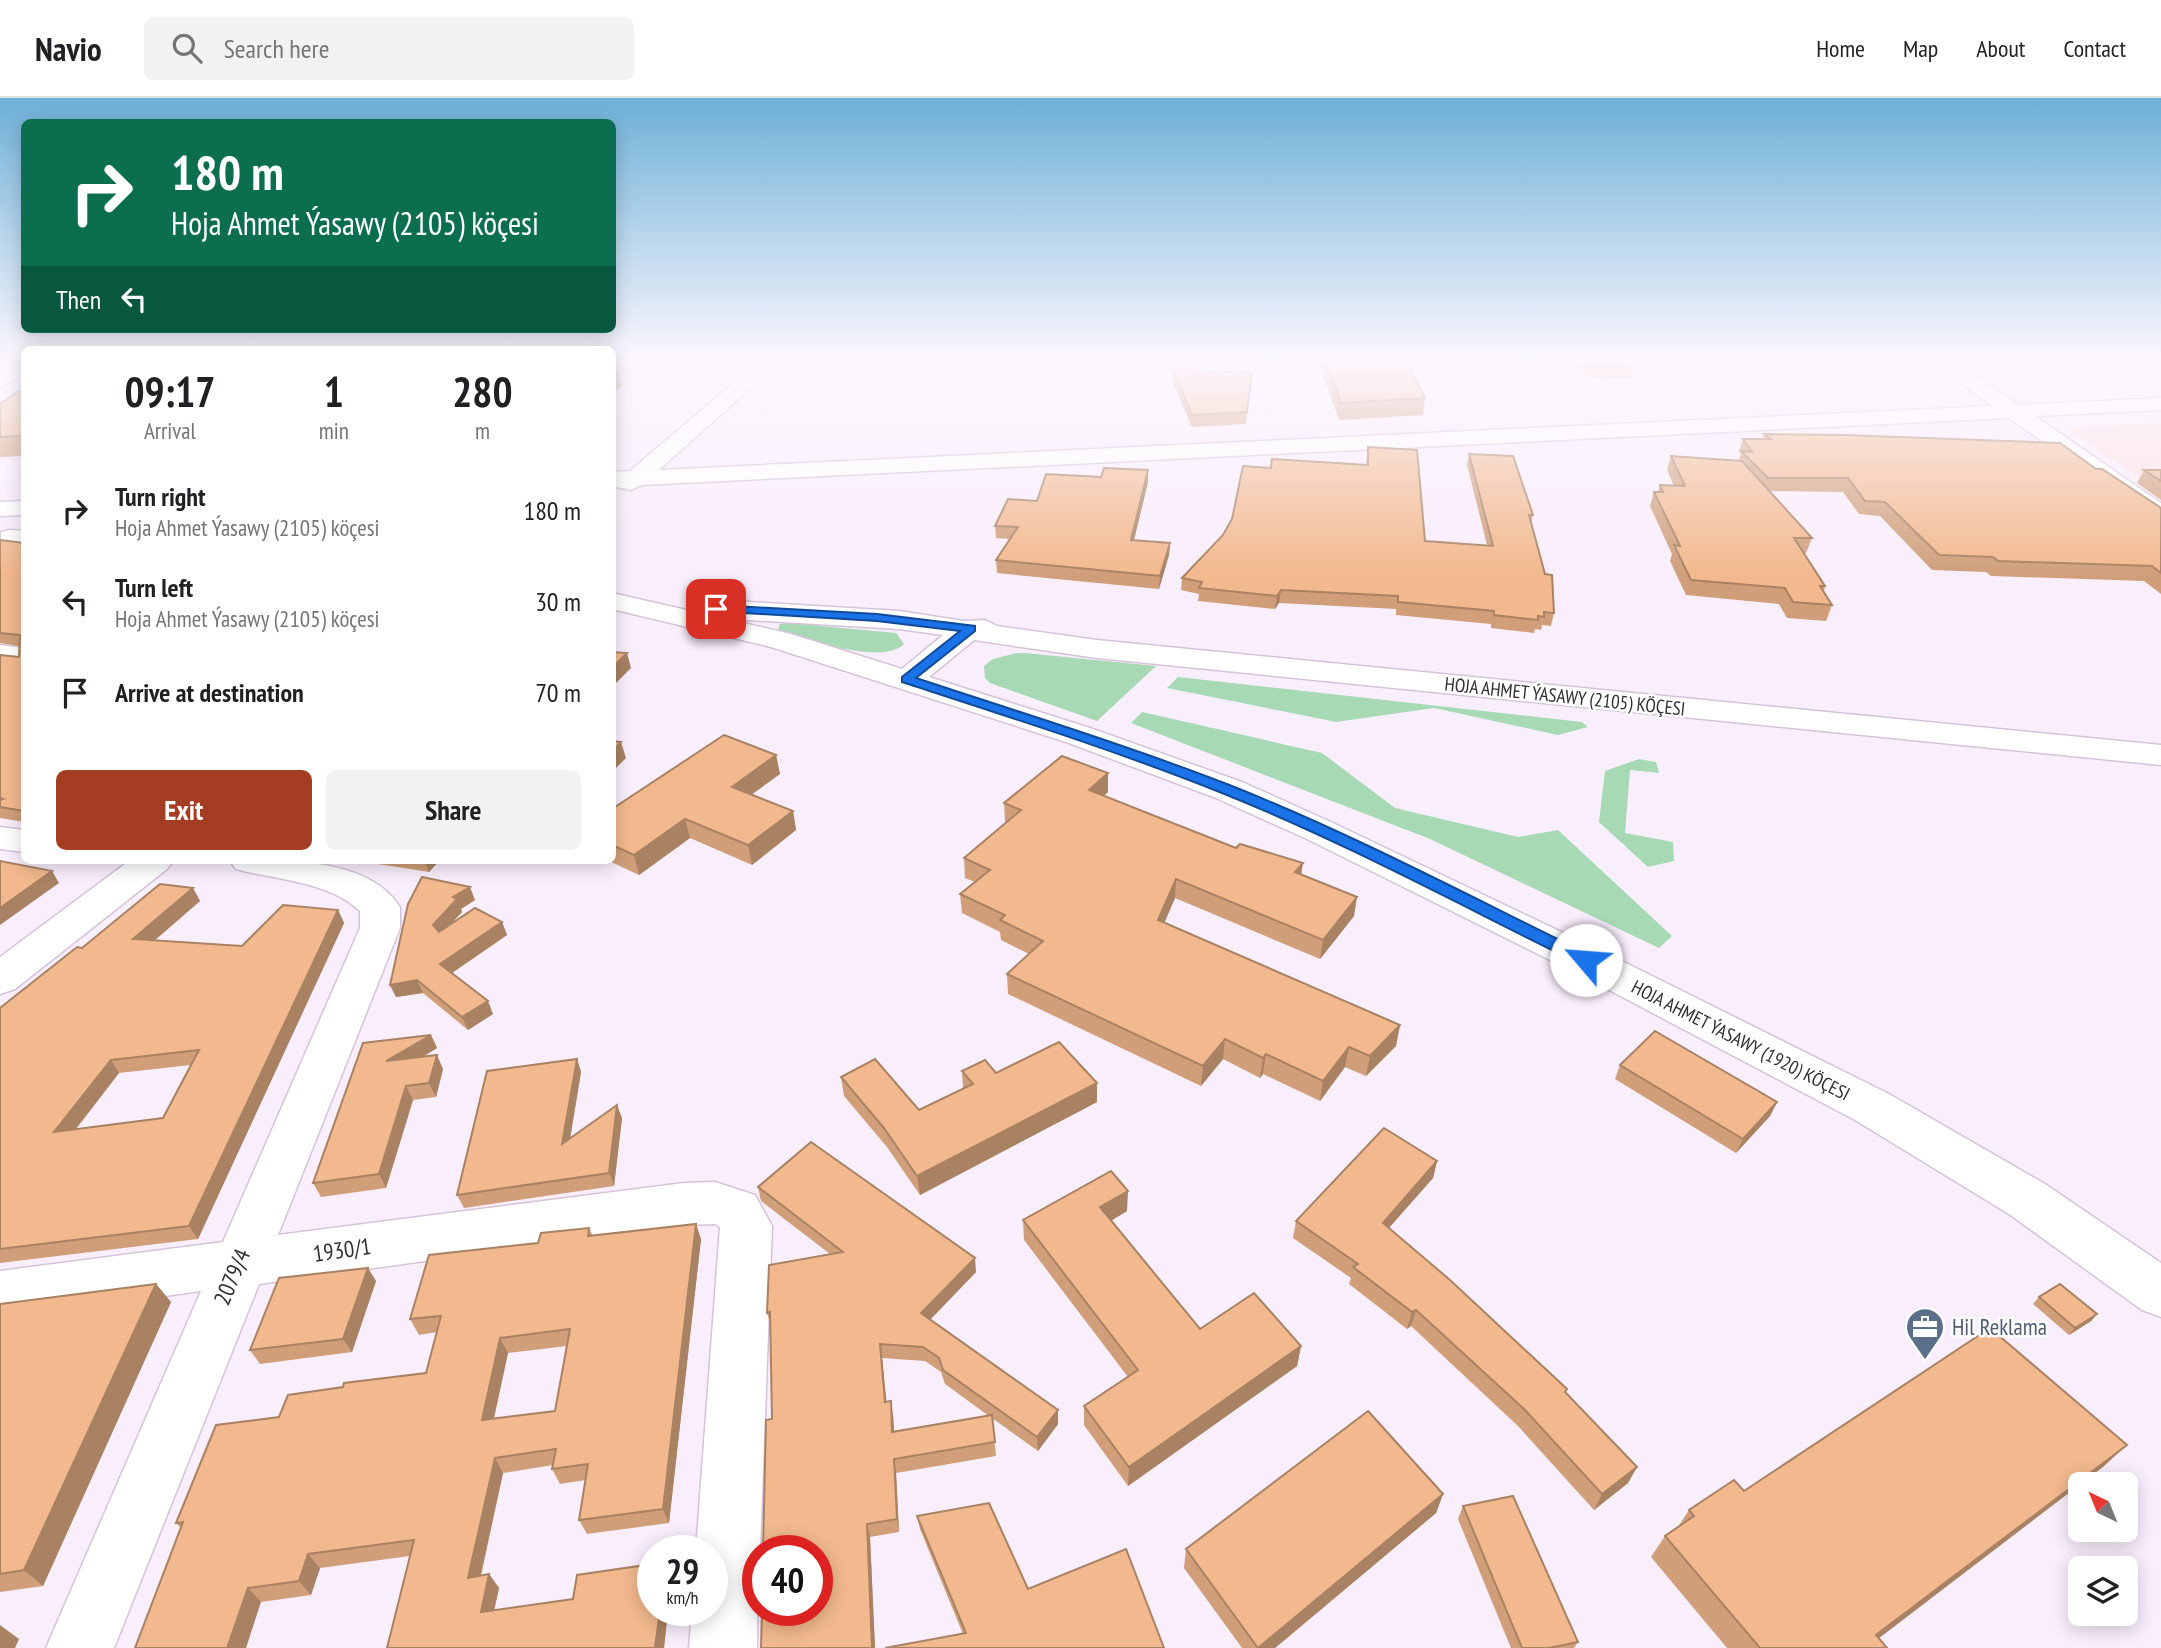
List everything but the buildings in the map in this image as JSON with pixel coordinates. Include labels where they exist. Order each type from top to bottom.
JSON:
[{"type":"street","points":[[616,495],[691,430]]},
{"type":"street","points":[[616,479],[1614,430]]},
{"type":"street","points":[[2039,430],[2161,514]]},
{"type":"street","points":[[0,509],[21,508]]},
{"type":"street","name":"HOJA AHMET ÝASAWY (2105) KÖÇESI","points":[[616,601],[877,618],[970,628],[1097,649],[2161,755]]},
{"type":"street","name":"HOJA AHMET ÝASAWY (2105) KÖÇESI","points":[[616,601],[780,640],[907,680]]},
{"type":"street","points":[[907,680],[970,628]]},
{"type":"street","name":"HOJA AHMET ÝASAWY (2105) KÖÇESI","points":[[970,628],[1097,631],[2161,735]]},
{"type":"street","points":[[0,654],[21,657]]},
{"type":"street","name":"HOJA AHMET ÝASAWY (1920) KÖÇESI","points":[[907,680],[1117,748],[1229,790],[1494,914],[1872,1107],[1957,1154],[2161,1293]]},
{"type":"street","points":[[0,838],[21,841]]},
{"type":"street","points":[[0,979],[149,864]]},
{"type":"street","name":"2079/4","points":[[80,1648],[380,928],[380,907],[372,896],[354,887],[260,864]]},
{"type":"street","name":"1930/1","points":[[0,1295],[684,1204],[715,1203],[737,1210],[746,1226],[723,1648]]},
{"type":"shaded area","points":[[2069,430],[2161,430],[2161,493]]},
{"type":"green space","points":[[780,624],[896,633],[904,644],[894,650],[879,652],[843,649],[778,629]]},
{"type":"green space","points":[[1017,653],[1156,666],[1097,721],[990,683],[985,678],[984,666],[993,659]]},
{"type":"green space","points":[[1178,677],[1582,722],[1588,727],[1558,735],[1434,708],[1336,722],[1167,688]]},
{"type":"green space","points":[[1142,712],[1322,753],[1395,808],[1518,837],[1558,830],[1672,936],[1659,948],[1430,839],[1131,723]]},
{"type":"green space","points":[[1639,759],[1656,762],[1659,773],[1630,770],[1625,833],[1673,842],[1674,861],[1648,867],[1599,822],[1605,771]]},
{"type":"place","name":"Hil Reklama","points":[[1925,1361]]},
{"type":"route","points":[[716,609],[877,618],[970,628],[907,680],[1117,748],[1229,790],[1345,842],[1586,960]]}]
